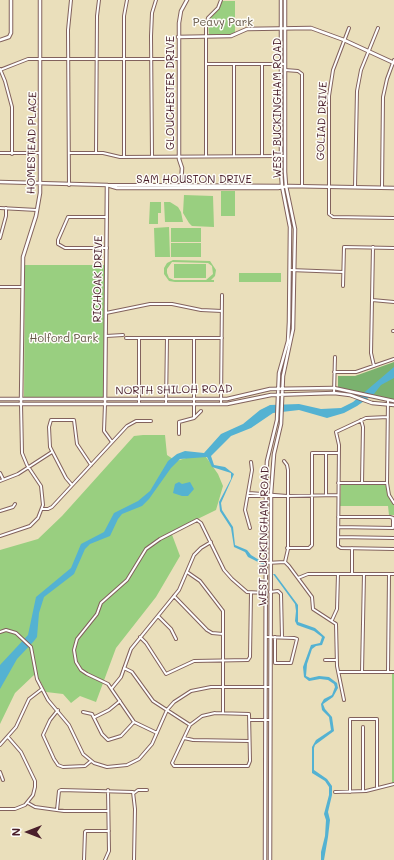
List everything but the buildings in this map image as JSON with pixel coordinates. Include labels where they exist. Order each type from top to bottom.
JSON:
[{"type":"main road","points":[[0,40],[10,36],[11,33],[11,0]]},
{"type":"main road","name":"HOMESTEAD PLACE","points":[[21,404],[23,257],[37,210],[41,182],[40,0]]},
{"type":"main road","name":"GLOUCHESTER DRIVE","points":[[181,186],[182,168],[179,156],[178,37],[180,18],[187,0]]},
{"type":"main road","name":"WEST BUCKINGHAM ROAD","points":[[265,860],[267,461],[277,415],[280,367],[289,332],[290,312],[290,237],[288,212],[282,186],[281,156],[281,0]]},
{"type":"main road","name":"WEST BUCKINGHAM ROAD","points":[[270,860],[270,495],[274,454],[280,433],[282,388],[293,334],[294,312],[295,237],[292,212],[286,186],[285,156],[286,0]]},
{"type":"main road","points":[[178,37],[231,36],[248,29],[311,28],[344,40],[394,62]]},
{"type":"main road","name":"SAM HOUSTON DRIVE","points":[[0,182],[41,182],[68,185],[279,185],[394,188]]},
{"type":"main road","name":"RICHOAK DRIVE","points":[[105,404],[107,185]]},
{"type":"main road","points":[[290,237],[295,237]]},
{"type":"main road","points":[[284,355],[288,356]]},
{"type":"main road","name":"NORTH SHILOH ROAD","points":[[0,399],[233,398],[278,388],[334,388],[352,391],[373,398],[394,401]]},
{"type":"main road","name":"NORTH SHILOH ROAD","points":[[0,404],[221,404],[278,394],[334,393],[352,396],[372,403],[394,405]]},
{"type":"main road","points":[[372,403],[373,398]]},
{"type":"main road","points":[[68,399],[68,404]]},
{"type":"main road","points":[[266,593],[270,592]]},
{"type":"street","points":[[68,185],[68,30],[71,0]]},
{"type":"street","points":[[96,153],[97,16],[99,0]]},
{"type":"street","points":[[124,156],[124,16],[127,0]]},
{"type":"street","points":[[152,156],[151,20],[156,0]]},
{"type":"street","points":[[206,156],[207,22],[218,8],[221,0]]},
{"type":"street","name":"GOLIAD DRIVE","points":[[349,28],[333,70],[329,96],[329,212],[331,216],[394,218]]},
{"type":"street","points":[[355,187],[357,91],[361,70],[378,28]]},
{"type":"street","points":[[12,154],[12,107],[0,69],[23,60],[40,59],[178,60]]},
{"type":"street","points":[[382,187],[384,96],[387,79],[394,62]]},
{"type":"street","points":[[206,64],[285,64]]},
{"type":"street","points":[[234,64],[234,156]]},
{"type":"street","points":[[262,64],[262,156]]},
{"type":"street","points":[[285,70],[298,71],[302,74],[302,186]]},
{"type":"street","points":[[0,153],[40,153]]},
{"type":"street","points":[[69,153],[96,153],[124,156],[285,156]]},
{"type":"street","points":[[0,208],[37,210]]},
{"type":"street","points":[[0,238],[6,216],[6,208]]},
{"type":"street","points":[[107,217],[68,217],[58,240],[58,244],[64,248],[107,248]]},
{"type":"street","points":[[373,247],[371,353],[374,366]]},
{"type":"street","points":[[343,286],[344,248],[394,248]]},
{"type":"street","points":[[290,270],[343,272]]},
{"type":"street","points":[[0,287],[22,287]]},
{"type":"street","points":[[221,404],[222,295]]},
{"type":"street","points":[[372,300],[394,302]]},
{"type":"street","points":[[106,313],[150,304],[172,304],[203,310],[222,311]]},
{"type":"street","points":[[106,336],[123,335]]},
{"type":"street","points":[[126,338],[222,338]]},
{"type":"street","points":[[139,338],[139,404]]},
{"type":"street","points":[[166,404],[167,338]]},
{"type":"street","points":[[194,338],[194,418]]},
{"type":"street","points":[[334,393],[335,357]]},
{"type":"street","points":[[334,372],[356,372],[394,359]]},
{"type":"street","points":[[388,400],[387,483],[390,497],[394,503]]},
{"type":"street","points":[[0,536],[30,526],[38,518],[42,508],[42,490],[28,468],[22,453],[21,404]]},
{"type":"street","name":"RICHOAK DRIVE","points":[[105,404],[104,430],[112,442]]},
{"type":"street","points":[[179,434],[179,422],[194,418],[201,411]]},
{"type":"street","points":[[388,417],[366,418],[336,432],[338,453],[338,538],[339,547],[394,549]]},
{"type":"street","points":[[72,485],[52,452],[49,440],[49,421],[74,420],[77,444],[91,465]]},
{"type":"street","points":[[361,420],[363,427],[362,483]]},
{"type":"street","points":[[42,508],[50,508],[112,442],[132,423],[151,421]]},
{"type":"street","points":[[0,481],[18,474],[52,452]]},
{"type":"street","points":[[288,548],[311,547],[312,453],[338,453]]},
{"type":"street","points":[[326,453],[326,496]]},
{"type":"street","points":[[284,461],[287,465],[288,548],[285,562]]},
{"type":"street","points":[[250,528],[245,510],[252,470],[251,462]]},
{"type":"street","points":[[0,473],[3,479]]},
{"type":"street","points":[[338,483],[387,483]]},
{"type":"street","points":[[248,494],[287,496],[338,495]]},
{"type":"street","points":[[390,497],[394,495]]},
{"type":"street","points":[[0,511],[13,507],[15,504]]},
{"type":"street","points":[[338,517],[390,517],[392,518],[393,528],[338,527]]},
{"type":"street","points":[[157,733],[134,722],[108,684],[87,674],[78,666],[74,653],[77,640],[97,614],[101,603],[127,580],[146,549],[164,536],[198,521],[211,542],[226,573],[241,588],[251,593],[266,593]]},
{"type":"street","points":[[338,538],[394,538]]},
{"type":"street","points":[[112,688],[119,681],[128,655],[140,637],[174,596],[188,572],[194,555],[201,548],[211,542]]},
{"type":"street","points":[[352,548],[352,574]]},
{"type":"street","points":[[266,563],[285,562]]},
{"type":"street","points":[[285,562],[312,597],[313,609],[331,620],[337,628],[337,660],[344,700]]},
{"type":"street","points":[[188,572],[200,581],[222,606],[224,617],[224,713]]},
{"type":"street","points":[[331,620],[337,609],[338,574]]},
{"type":"street","points":[[362,672],[364,574]]},
{"type":"street","points":[[388,672],[389,574]]},
{"type":"street","points":[[298,578],[305,575],[394,574]]},
{"type":"street","points":[[270,592],[278,591],[281,594],[282,637]]},
{"type":"street","points":[[140,637],[166,674],[194,661],[249,658],[251,593]]},
{"type":"street","points":[[174,596],[207,630],[212,633],[224,634]]},
{"type":"street","points":[[158,616],[171,629],[176,639]]},
{"type":"street","points":[[0,632],[6,630],[18,634],[31,647],[37,679],[42,689],[68,725],[83,754],[91,761],[107,767],[127,765],[135,762],[152,744],[167,710],[174,702],[191,691],[204,687],[270,687]]},
{"type":"street","points":[[266,637],[270,637],[274,637],[282,637],[296,638],[297,642],[291,663],[274,663],[274,637]]},
{"type":"street","points":[[325,660],[337,660]]},
{"type":"street","points":[[124,668],[132,672],[148,696],[190,725]]},
{"type":"street","points":[[339,672],[394,672]]},
{"type":"street","points":[[0,745],[16,727],[29,699],[42,689]]},
{"type":"street","points":[[95,717],[109,710],[120,701]]},
{"type":"street","points":[[58,710],[50,720],[43,735],[54,759],[58,765],[63,767],[85,766],[91,761]]},
{"type":"street","points":[[83,712],[92,714],[95,717],[102,734],[108,740],[121,736],[134,722]]},
{"type":"street","points":[[224,713],[249,714],[248,766],[173,765],[190,725],[202,716],[224,713]]},
{"type":"street","points":[[350,792],[350,719],[377,719],[378,787]]},
{"type":"street","points":[[250,720],[270,720]]},
{"type":"street","points":[[363,727],[363,791]]},
{"type":"street","points":[[0,809],[15,809],[28,803],[34,792],[35,781],[21,752],[8,737]]},
{"type":"street","points":[[184,738],[193,740],[249,741]]},
{"type":"street","points":[[0,772],[3,780]]},
{"type":"street","points":[[336,792],[363,791],[394,784]]},
{"type":"street","points":[[57,810],[59,791],[61,790],[108,790],[134,793],[138,790],[146,790]]},
{"type":"street","points":[[105,860],[108,851],[109,831],[108,790]]},
{"type":"street","points":[[134,793],[134,860]]},
{"type":"street","points":[[28,803],[35,807],[57,810],[108,811]]},
{"type":"street","points":[[84,860],[85,832],[109,831]]},
{"type":"green space","name":"Peavy Park","points":[[222,1],[235,1],[235,34],[209,35],[208,22]]},
{"type":"green space","points":[[221,191],[235,191],[235,216],[221,216]]},
{"type":"green space","points":[[184,195],[213,196],[214,227],[192,226],[189,223],[183,213]]},
{"type":"green space","points":[[150,202],[161,202],[161,213],[158,213],[158,224],[149,224]]},
{"type":"green space","points":[[164,202],[170,202],[178,207],[181,212],[183,222],[165,222]]},
{"type":"green space","points":[[169,227],[170,257],[155,257],[154,228]]},
{"type":"green space","points":[[171,228],[201,228],[201,242],[171,242]]},
{"type":"green space","points":[[171,243],[201,243],[201,257],[171,257]]},
{"type":"green space","points":[[173,260],[210,261],[216,270],[215,276],[211,280],[214,280],[214,282],[169,281],[164,274],[164,268],[167,263]],"holes":[[[172,262],[208,263],[212,266],[213,274],[206,280],[174,280],[169,278],[167,273],[167,269]]]},
{"type":"green space","points":[[174,264],[206,264],[206,278],[174,278]]},
{"type":"green space","name":"Holford Park","points":[[25,265],[105,265],[103,398],[24,397]]},
{"type":"green space","points":[[239,273],[281,273],[281,282],[239,282]]},
{"type":"green space","points":[[394,362],[394,400],[338,387],[338,376],[355,376]]},
{"type":"green space","points":[[165,435],[167,455],[176,461],[193,456],[206,457],[218,474],[223,486],[216,510],[171,532],[180,556],[156,597],[116,648],[96,702],[80,696],[71,703],[63,694],[46,692],[40,681],[34,675],[15,693],[0,724],[0,550],[38,539],[62,516],[134,436]]},
{"type":"green space","points":[[341,484],[385,484],[394,505],[394,515],[389,515],[388,506],[340,506]]},
{"type":"green space","points":[[392,674],[394,674],[394,782],[392,783]]},
{"type":"water","points":[[394,367],[394,378],[381,385],[374,394],[357,406],[344,413],[327,418],[299,410],[273,413],[251,428],[231,436],[211,456],[214,465],[225,467],[234,474],[221,503],[222,510],[233,527],[235,545],[247,550],[251,555],[264,563],[264,565],[248,557],[245,552],[234,547],[231,528],[220,511],[219,502],[231,479],[231,473],[212,467],[207,457],[180,459],[171,468],[149,499],[142,506],[122,514],[110,536],[90,544],[85,549],[74,574],[44,597],[39,613],[37,637],[17,659],[0,689],[0,665],[28,635],[36,597],[71,568],[81,544],[104,532],[114,513],[138,501],[150,491],[168,461],[177,454],[185,451],[204,453],[221,434],[243,424],[260,410],[270,405],[299,404],[321,409],[341,408],[353,402]]},
{"type":"water","points":[[179,482],[182,484],[190,482],[194,489],[188,496],[173,493],[175,484]]},
{"type":"water","points":[[273,574],[275,574],[298,605],[298,622],[315,628],[325,637],[322,645],[316,646],[312,649],[307,664],[306,676],[310,678],[319,676],[329,677],[337,683],[338,688],[333,697],[323,704],[325,709],[332,717],[334,731],[315,745],[314,748],[314,770],[327,779],[332,786],[332,795],[328,812],[330,820],[324,860],[321,860],[321,852],[325,836],[326,820],[324,814],[329,795],[329,787],[325,781],[312,773],[312,747],[316,740],[331,730],[329,717],[322,710],[321,704],[324,699],[332,695],[335,687],[334,684],[328,680],[320,679],[309,681],[304,677],[303,667],[311,645],[320,643],[322,637],[314,631],[297,625],[295,621],[295,604]]}]
